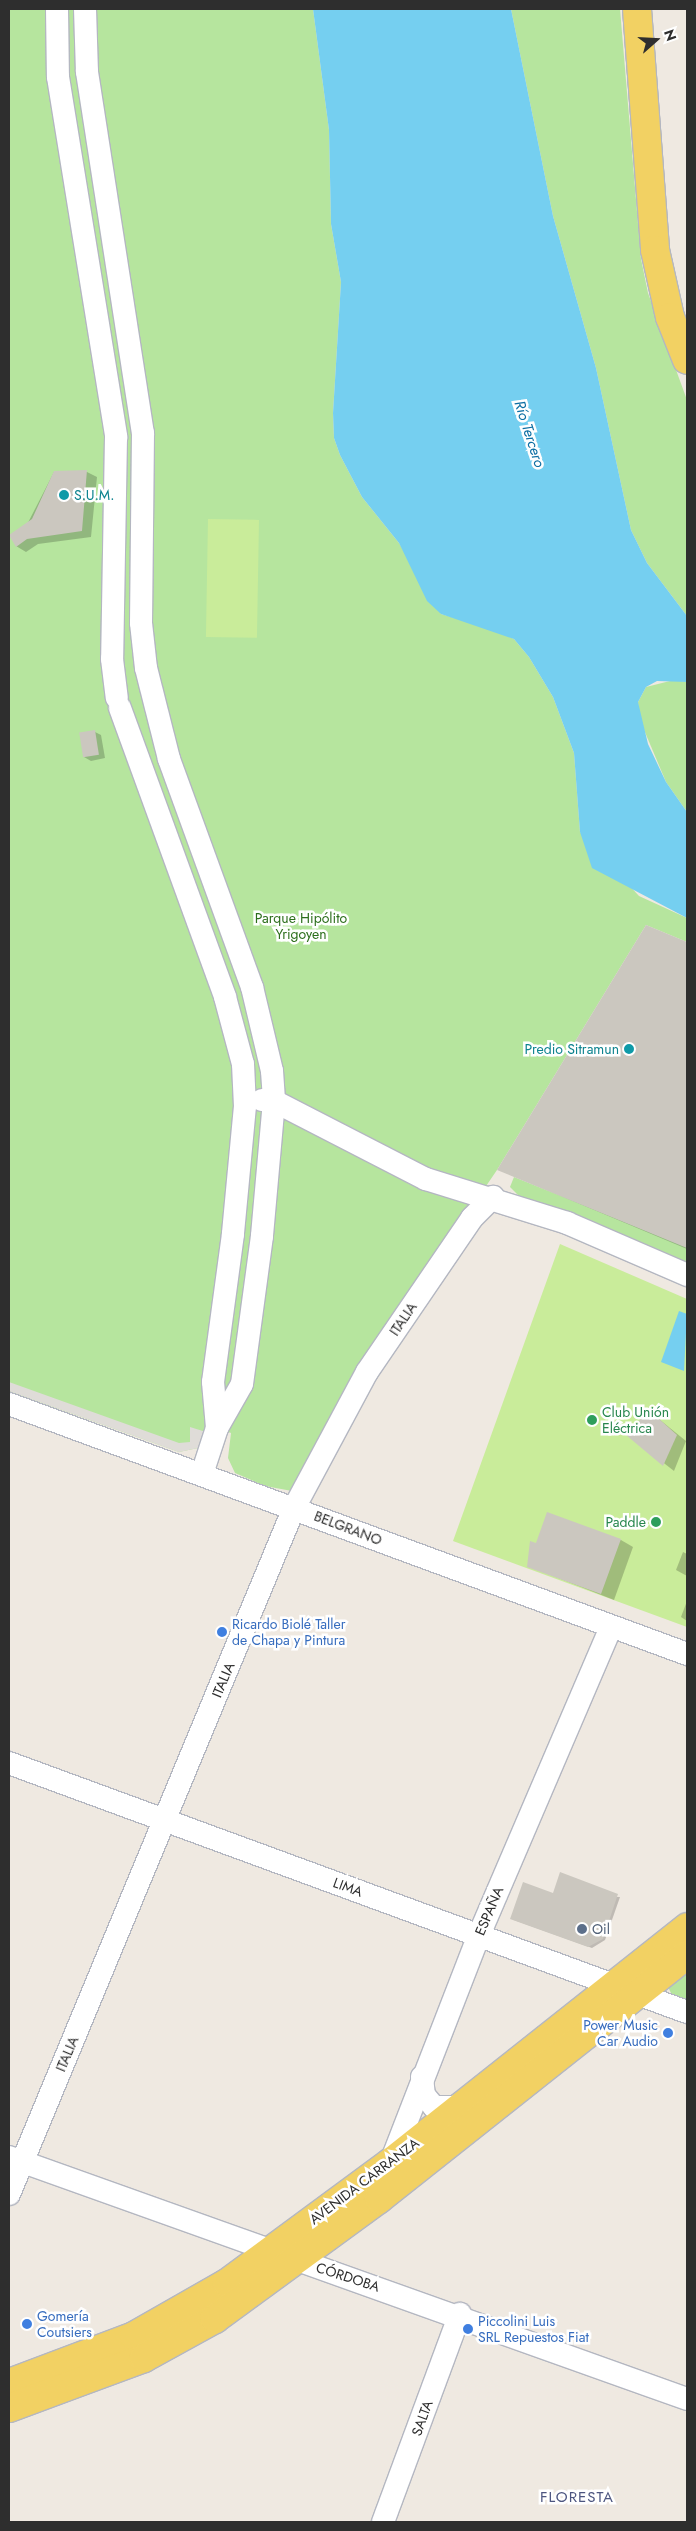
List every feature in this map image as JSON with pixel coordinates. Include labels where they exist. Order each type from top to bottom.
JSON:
[{"type":"main road","points":[[637,9],[655,250],[670,317],[687,360]]},
{"type":"main road","name":"AVENIDA CARRANZA","points":[[9,2383],[162,2323],[271,2251],[391,2162],[687,1927]]},
{"type":"main road","name":"AVENIDA CARRANZA","points":[[9,2408],[102,2375],[179,2341],[297,2260],[379,2198],[687,1955]]},
{"type":"street","points":[[57,9],[58,77],[116,438],[112,659],[119,703],[225,996],[243,1064],[244,1097],[233,1234],[213,1382],[217,1428]]},
{"type":"street","points":[[85,9],[86,72],[143,433],[141,623],[152,695],[169,759],[252,987],[267,1037],[274,1101],[242,1384],[217,1428],[202,1474]]},
{"type":"street","points":[[67,131],[95,126]]},
{"type":"street","points":[[119,703],[129,714],[141,714],[150,707],[152,695]]},
{"type":"street","points":[[244,1097],[274,1101],[426,1180],[493,1197],[687,1275]]},
{"type":"street","name":"ITALIA","points":[[9,2194],[15,2159],[165,1819],[294,1508],[367,1372],[472,1218],[493,1197]]},
{"type":"street","name":"BELGRANO","points":[[9,1404],[687,1654]]},
{"type":"street","name":"ESPAÑA","points":[[379,2198],[422,2077],[479,1935],[611,1627]]},
{"type":"street","name":"LIMA","points":[[9,1763],[687,2012]]},
{"type":"street","points":[[422,2077],[424,2094],[434,2108],[454,2107],[471,2098]]},
{"type":"street","name":"CÓRDOBA","points":[[15,2159],[271,2251],[460,2314],[687,2399]]},
{"type":"street","name":"SALTA","points":[[383,2522],[460,2314]]},
{"type":"green space","name":"Parque Hipólito Yrigoyen","points":[[9,9],[313,9],[329,130],[331,224],[341,282],[333,413],[334,438],[340,455],[362,497],[399,543],[441,614],[496,630],[514,639],[529,657],[553,697],[574,753],[580,832],[639,896],[687,918],[687,942],[646,925],[497,1170],[364,1365],[292,1491],[265,1486],[235,1473],[228,1458],[231,1433],[206,1424],[198,1448],[179,1452],[9,1391]]},
{"type":"green space","points":[[511,9],[620,9],[641,259],[648,293],[687,400],[687,616],[647,563],[631,530],[596,368],[553,216]]},
{"type":"green space","points":[[208,519],[259,520],[257,638],[206,637]]},
{"type":"green space","points":[[674,680],[687,682],[687,812],[666,782],[639,718],[638,702],[646,687]]},
{"type":"green space","points":[[514,1177],[687,1247],[687,1264],[518,1195],[510,1187]]},
{"type":"green space","name":"Club Unión Eléctrica","points":[[560,1244],[687,1299],[687,1627],[453,1541]]},
{"type":"green space","points":[[687,1966],[687,2002],[672,1995],[668,1987]]},
{"type":"shaded area","points":[[9,1382],[179,1443],[190,1442],[190,1427],[206,1432],[198,1448],[179,1452],[9,1391]]},
{"type":"water","name":"Río Tercero","points":[[313,9],[511,9],[553,216],[596,368],[631,530],[647,563],[687,616],[687,682],[657,681],[646,687],[638,702],[648,744],[666,782],[687,812],[687,918],[592,868],[580,832],[574,753],[553,697],[529,657],[514,639],[441,614],[427,601],[399,543],[362,497],[340,455],[334,438],[333,413],[341,282],[331,224],[329,130]]},
{"type":"water","points":[[679,1311],[687,1314],[684,1371],[661,1362]]},
{"type":"building","name":"S.U.M.","points":[[87,470],[82,531],[27,539],[16,547],[9,535],[32,519],[54,471]]},
{"type":"building","points":[[95,730],[99,755],[83,757],[79,733]]},
{"type":"building","name":"Predio Sitramun","points":[[646,925],[687,942],[687,1248],[497,1170]]},
{"type":"building","points":[[649,1410],[677,1435],[663,1466],[626,1435]]},
{"type":"building","points":[[547,1512],[621,1539],[601,1594],[527,1567],[530,1541],[536,1543]]},
{"type":"building","points":[[560,1872],[618,1894],[603,1939],[588,1947],[510,1919],[523,1882],[553,1893]]},
{"type":"place","name":"S.U.M.","points":[[64,495]]},
{"type":"place","name":"Predio Sitramun","points":[[629,1049]]},
{"type":"place","name":"Club Unión Eléctrica","points":[[592,1420]]},
{"type":"place","name":"Paddle","points":[[656,1522]]},
{"type":"place","name":"Ricardo Biolé Taller de Chapa y Pintura","points":[[222,1632]]},
{"type":"place","name":"Oil","points":[[582,1929]]},
{"type":"place","name":"Power Music Car Audio","points":[[668,2033]]},
{"type":"place","name":"Gomería Coutsiers","points":[[27,2324]]},
{"type":"place","name":"Piccolini Luis SRL Repuestos Fiat","points":[[468,2329]]},
{"type":"district","name":"FLORESTA","points":[[577,2498]]}]
